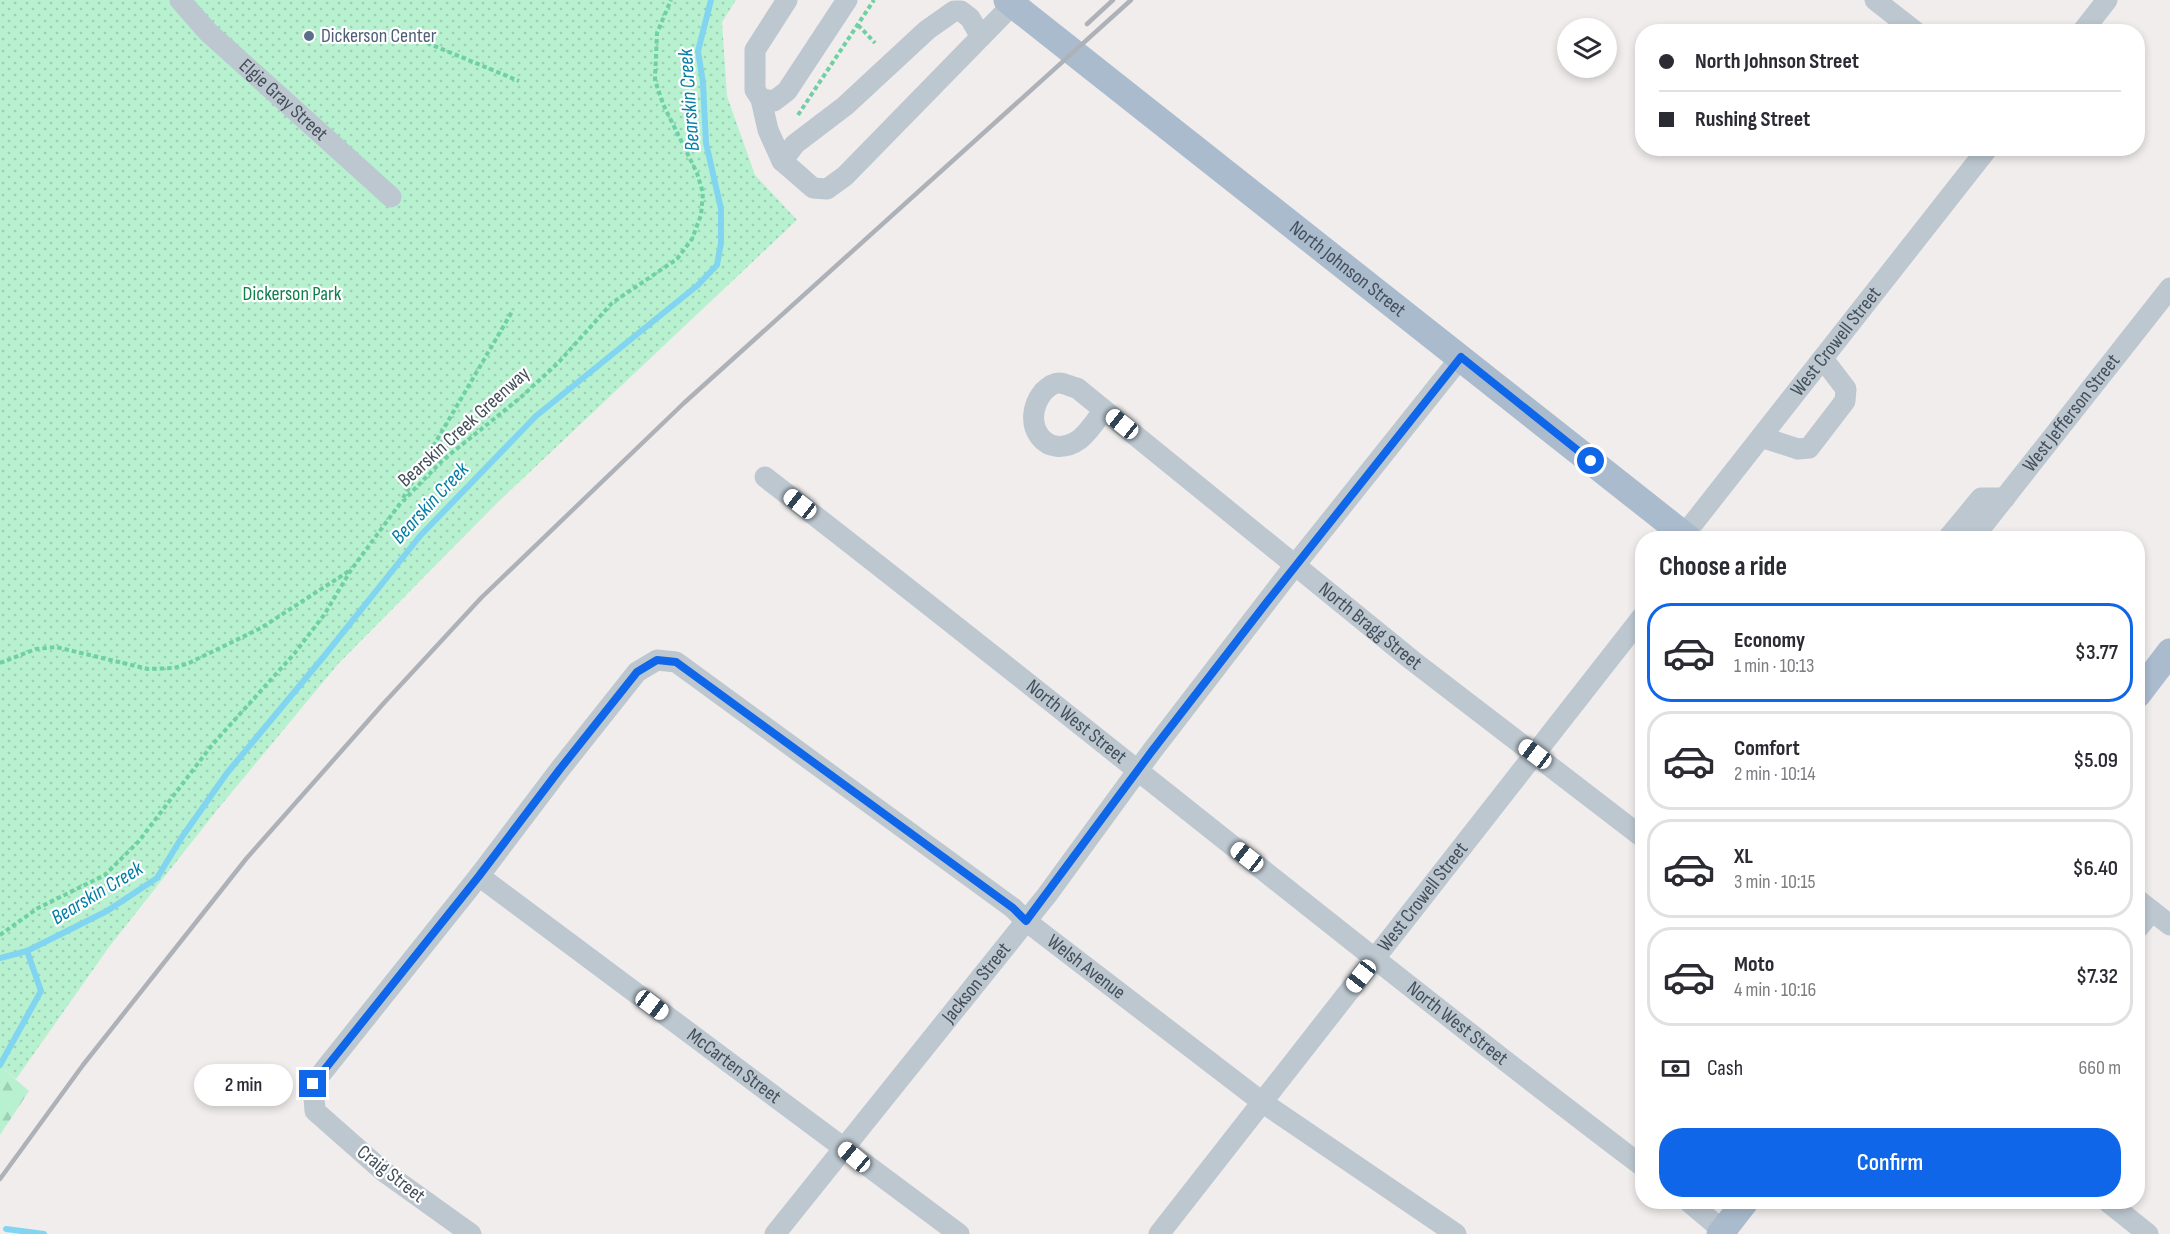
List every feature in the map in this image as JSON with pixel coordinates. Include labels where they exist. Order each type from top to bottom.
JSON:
[{"type":"main road","name":"North Johnson Street","points":[[1010,2],[1678,531]]},
{"type":"main road","points":[[2145,685],[2170,652]]},
{"type":"main road","points":[[1724,1233],[1740,1209]]},
{"type":"street","name":"Elgie Gray Street","points":[[180,0],[208,32],[392,197]]},
{"type":"street","points":[[788,0],[755,50],[755,90],[761,99],[768,130],[782,161],[813,188],[827,189],[846,176],[981,37],[1010,2]]},
{"type":"street","points":[[761,99],[774,101],[787,91],[847,0]]},
{"type":"street","points":[[1875,0],[1906,24]]},
{"type":"street","points":[[2088,24],[2107,0]]},
{"type":"street","points":[[782,161],[795,144],[845,106],[927,30],[954,11],[961,11],[970,18],[981,37]]},
{"type":"street","name":"West Crowell Street","points":[[1690,531],[1761,437],[1982,156]]},
{"type":"street","name":"West Jefferson Street","points":[[1979,531],[2170,288]]},
{"type":"street","name":"Jackson Street","points":[[775,1234],[1026,921],[1295,565],[1461,357]]},
{"type":"street","points":[[1761,437],[1798,449],[1809,448],[1845,401],[1846,388],[1823,359]]},
{"type":"street","name":"North Bragg Street","points":[[1104,410],[1413,662],[1635,832]]},
{"type":"street","name":"North West Street","points":[[765,477],[961,628],[1477,1040],[1635,1161]]},
{"type":"street","points":[[1954,531],[1981,498],[2005,498]]},
{"type":"street","name":"West Crowell Street","points":[[1159,1234],[1635,626]]},
{"type":"street","name":"Welsh Avenue","points":[[479,876],[637,672],[657,660],[676,662],[1013,908],[1026,921],[1262,1102],[1456,1234]]},
{"type":"street","name":"Craig Street","points":[[471,1234],[383,1171],[315,1111],[313,1084],[479,876]]},
{"type":"street","name":"McCarten Street","points":[[479,876],[960,1234]]},
{"type":"street","points":[[2145,905],[2170,925]]},
{"type":"street","points":[[1697,1209],[1724,1233]]},
{"type":"street","points":[[2117,1209],[2148,1234]]},
{"type":"path","name":"Bearskin Creek Greenway","points":[[0,935],[38,908],[105,874],[139,841],[212,745],[294,654],[324,615],[351,570],[399,505],[442,460],[520,398],[558,363],[612,303],[677,259],[693,239],[701,215],[703,193],[697,173],[663,104],[655,80],[657,33],[671,0]]},
{"type":"path","points":[[798,115],[874,0]]},
{"type":"path","points":[[858,25],[875,43]]},
{"type":"path","points":[[420,40],[519,81]]},
{"type":"path","points":[[399,505],[513,310]]},
{"type":"path","points":[[0,663],[36,649],[56,647],[148,669],[174,668],[261,628],[351,570]]},
{"type":"green space","name":"Dickerson Park","points":[[0,0],[736,0],[722,22],[727,96],[755,175],[797,220],[499,501],[338,664],[217,810],[109,947],[16,1079],[0,1066]]},
{"type":"green space","points":[[0,1066],[29,1091],[0,1135]]},
{"type":"waterway","name":"Bearskin Creek","points":[[0,958],[27,951],[107,911],[157,878],[182,837],[227,773],[420,536],[536,416],[698,285],[717,265],[721,243],[721,209],[706,143],[703,83],[698,51],[711,0]]},
{"type":"waterway","points":[[0,1065],[41,991],[27,951]]},
{"type":"waterway","points":[[6,1229],[44,1234]]},
{"type":"railway","points":[[1087,24],[1113,0]]},
{"type":"railway","points":[[0,1179],[83,1065],[246,859],[383,704],[481,598],[684,403],[1131,0]]},
{"type":"place","name":"Dickerson Center","points":[[309,36]]},
{"type":"route","points":[[313,1084],[479,876],[637,672],[657,660],[676,662],[1013,908],[1026,921],[1152,751],[1295,565],[1461,357],[1591,461]]}]
